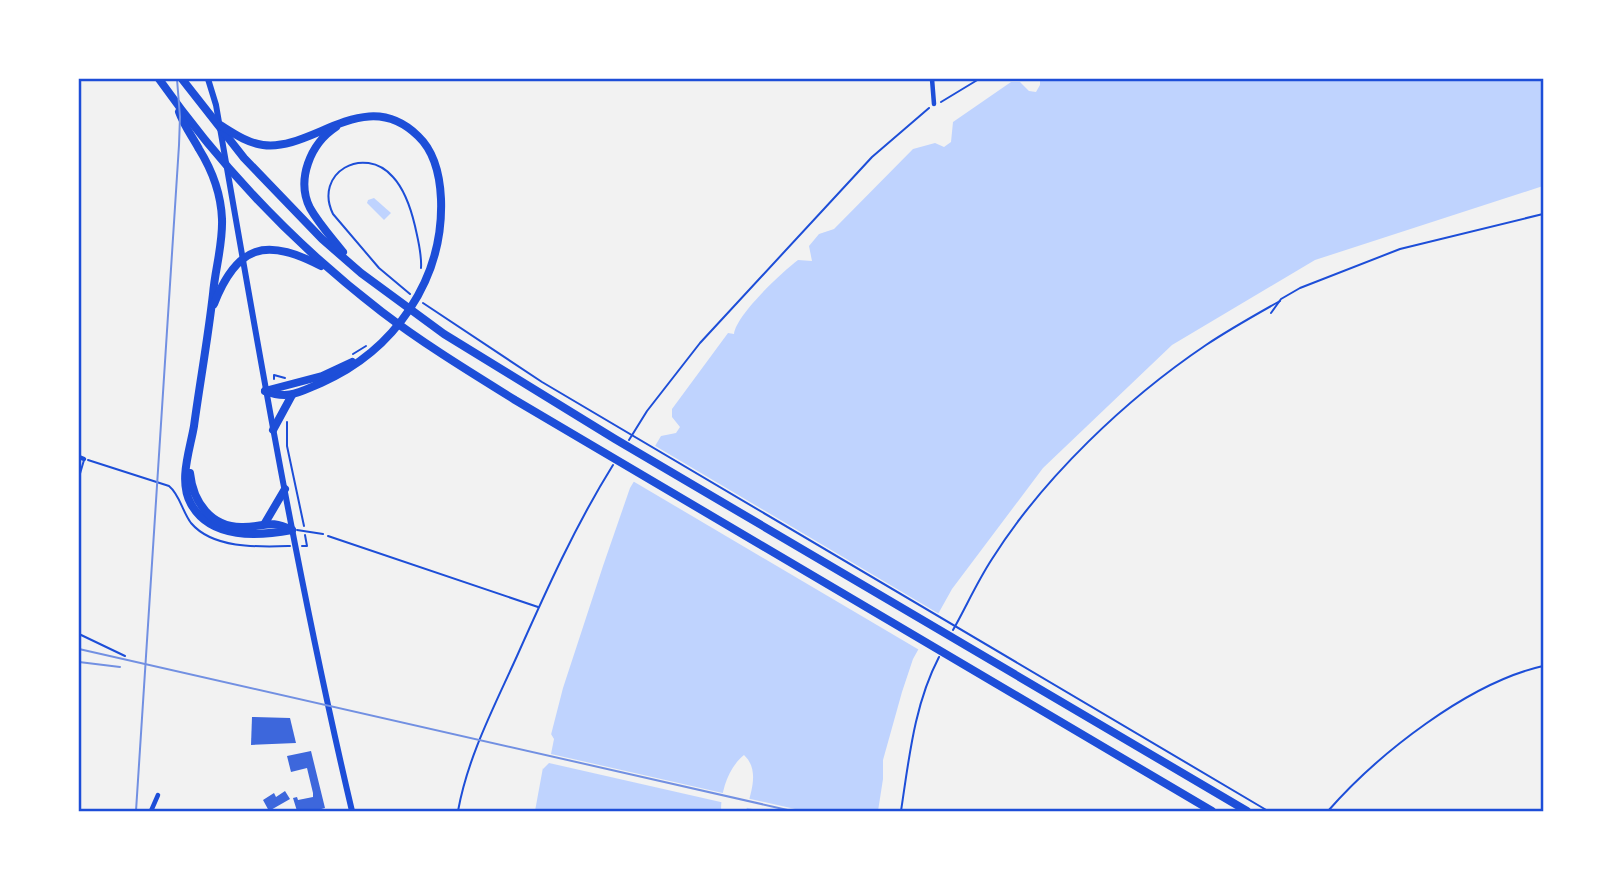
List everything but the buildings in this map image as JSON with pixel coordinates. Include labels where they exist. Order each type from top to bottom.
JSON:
[{"type":"highway","points":[[159,79],[186,117],[248,191],[333,272],[383,313],[449,359],[1212,811]]},
{"type":"highway","points":[[181,79],[244,158],[322,239],[361,273],[444,334],[1247,811]]},
{"type":"highway","points":[[175,102],[184,126],[211,170],[222,218],[212,311],[185,480],[188,498],[209,523],[229,532],[274,534],[292,530]]},
{"type":"highway","points":[[213,121],[243,139],[264,145],[276,145],[362,117],[383,118],[418,136],[430,152],[438,171],[441,221],[437,245],[420,293],[398,325],[380,344],[335,376],[292,395],[277,395],[265,391]]},
{"type":"highway","points":[[343,122],[321,139],[314,149],[306,169],[305,187],[312,211],[361,273]]},
{"type":"highway","points":[[212,311],[233,266],[258,252],[272,250],[295,254],[333,272]]},
{"type":"highway","points":[[265,391],[322,376],[360,359]]},
{"type":"highway","points":[[273,430],[292,395]]},
{"type":"highway","points":[[189,459],[195,496],[212,518],[241,528],[265,523],[282,525],[292,530]]},
{"type":"highway","points":[[265,523],[285,489]]},
{"type":"main road","points":[[208,79],[216,105],[265,391],[295,546],[325,698],[352,811]]},
{"type":"street","points":[[932,79],[934,104]]},
{"type":"street","points":[[151,811],[158,795]]},
{"type":"lane","points":[[79,477],[81,458]]},
{"type":"lane","points":[[292,530],[323,534]]},
{"type":"lane","points":[[79,634],[125,656]]},
{"type":"path","points":[[626,444],[647,411],[699,343],[872,157],[923,111],[979,79]]},
{"type":"path","points":[[415,285],[410,295],[379,268],[331,209],[329,188],[343,168],[353,163],[371,164],[381,167],[394,178],[403,190],[412,215],[421,257],[421,272]]},
{"type":"path","points":[[950,637],[991,560],[1020,519],[1071,458],[1142,394],[1204,346],[1300,288],[1399,249],[1543,214]]},
{"type":"path","points":[[419,300],[554,389],[1268,811]]},
{"type":"path","points":[[1271,313],[1280,301]]},
{"type":"path","points":[[345,358],[370,342]]},
{"type":"path","points":[[275,387],[274,376],[286,378]]},
{"type":"path","points":[[287,422],[287,446],[307,545],[295,546]]},
{"type":"path","points":[[81,458],[152,481]]},
{"type":"path","points":[[458,811],[462,789],[482,732],[587,509],[613,466]]},
{"type":"path","points":[[323,534],[539,608]]},
{"type":"path","points":[[901,811],[920,703],[944,648]]},
{"type":"path","points":[[1328,811],[1383,757],[1441,714],[1483,688],[1524,670],[1543,666]]},
{"type":"water","points":[[1040,79],[1543,79],[1543,186],[1315,260],[1172,345],[1043,468],[952,589],[913,659],[902,692],[883,760],[878,811],[746,811],[753,774],[744,755],[726,780],[721,811],[535,811],[544,762],[563,688],[603,566],[630,488],[661,436],[676,433],[680,427],[672,417],[672,409],[728,333],[734,334],[743,316],[761,294],[798,260],[812,261],[809,246],[819,234],[834,229],[913,149],[935,143],[944,147],[951,142],[953,122],[1011,82],[1020,82],[1029,91],[1036,92]]},
{"type":"water","points":[[374,198],[391,213],[384,220],[367,203]]},
{"type":"pier","points":[[652,444],[941,615],[921,651],[631,480]]},
{"type":"pier","points":[[551,734],[554,739],[551,754],[727,794],[725,803],[549,763],[543,769],[541,761],[547,736]]},
{"type":"pier","points":[[746,798],[804,811],[763,811],[743,807]]},
{"type":"railway","points":[[136,811],[179,145],[177,79]]},
{"type":"railway","points":[[79,649],[792,811]]},
{"type":"railway","points":[[79,662],[120,667]]}]
